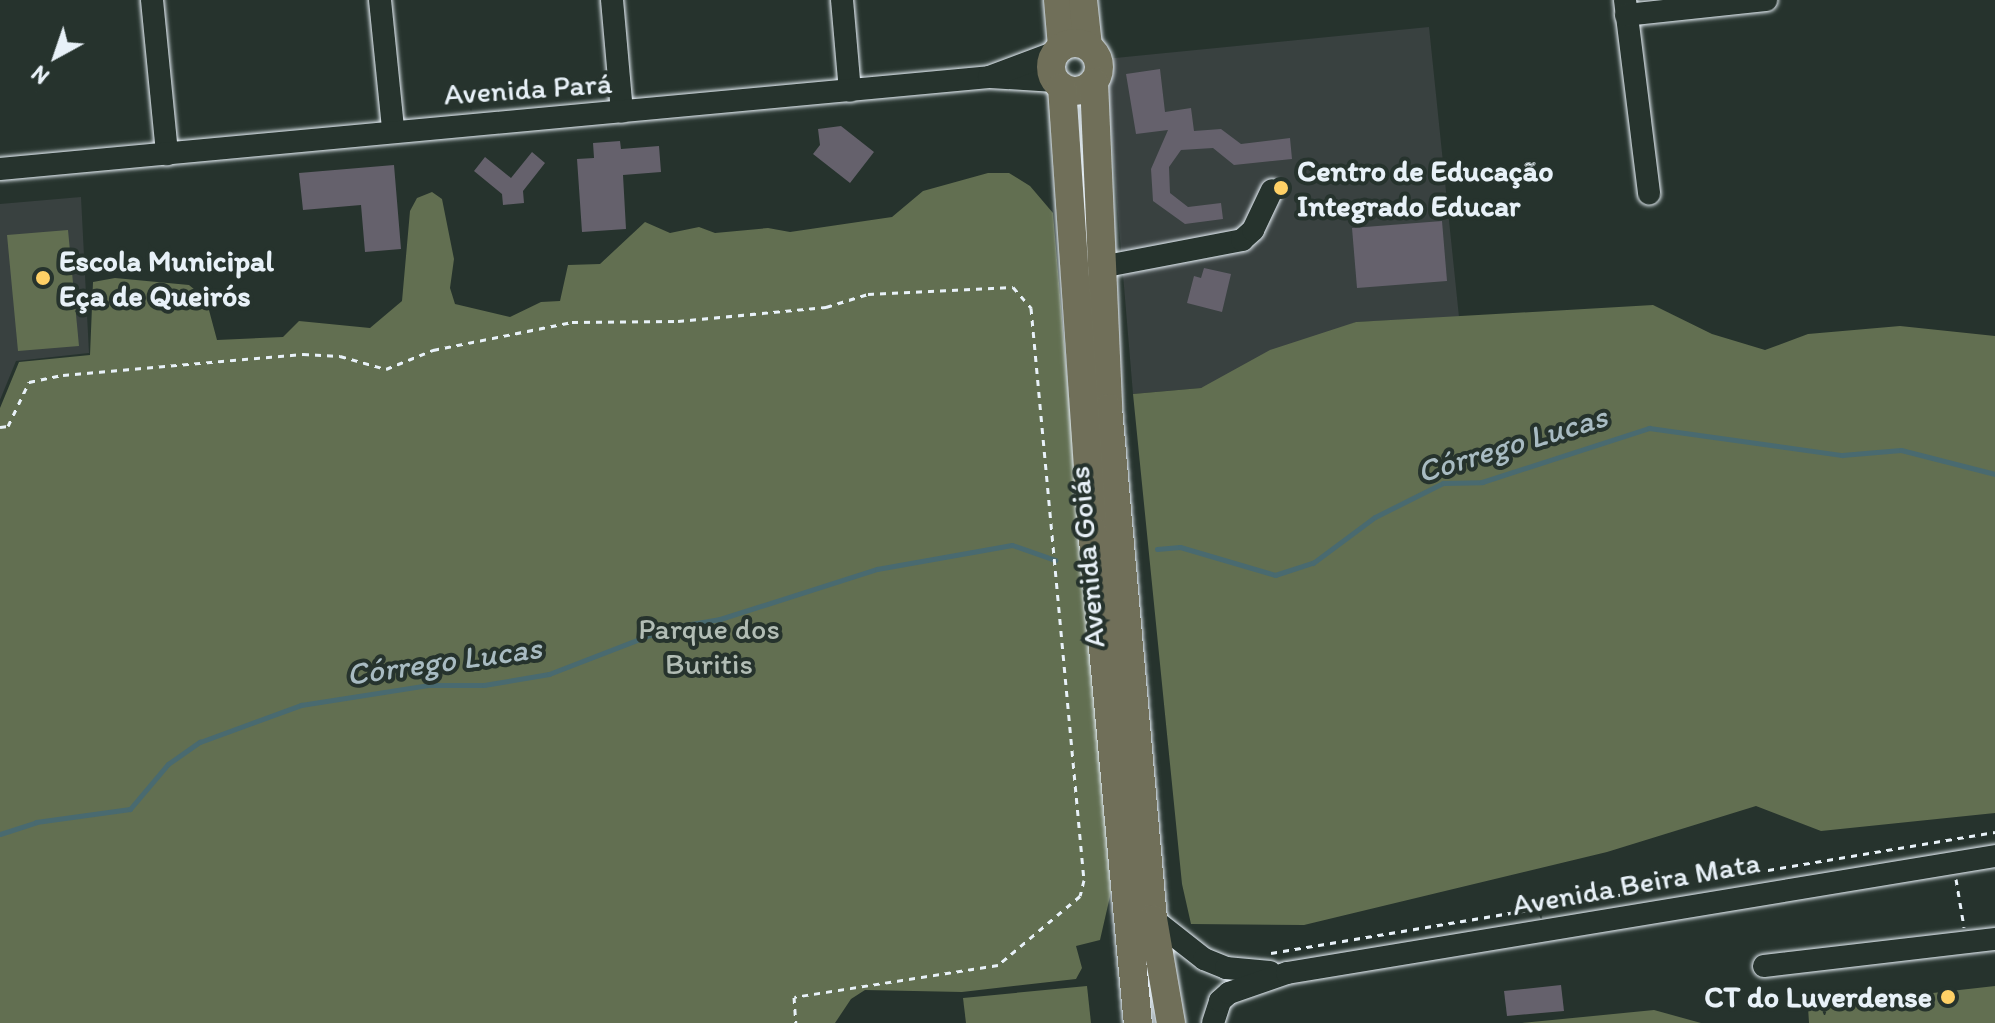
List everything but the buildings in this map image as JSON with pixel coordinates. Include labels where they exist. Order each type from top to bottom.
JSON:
[{"type":"main road","points":[[1058,0],[1069,48]]},
{"type":"main road","points":[[1069,48],[1098,59],[1094,82],[1082,90],[1059,84],[1052,66],[1069,48],[1083,0]]},
{"type":"main road","name":"Avenida Goiás","points":[[1094,82],[1108,408],[1153,919],[1171,1023]]},
{"type":"main road","name":"Avenida Goiás","points":[[1059,84],[1092,529],[1138,1023]]},
{"type":"street","points":[[152,0],[167,154]]},
{"type":"street","points":[[380,0],[393,129]]},
{"type":"street","points":[[612,0],[622,112]]},
{"type":"street","points":[[842,0],[850,91]]},
{"type":"street","points":[[1649,194],[1626,7],[1766,0]]},
{"type":"street","name":"Avenida Pará","points":[[0,169],[393,129],[622,112],[989,77],[1069,48]]},
{"type":"street","points":[[989,77],[1059,84]]},
{"type":"street","points":[[1101,267],[1230,246],[1253,230],[1272,190]]},
{"type":"street","name":"Avenida Beira Mata","points":[[1213,1023],[1220,1001],[1229,993],[1287,973],[1995,856]]},
{"type":"street","name":"Avenida Beira Mata","points":[[1153,919],[1204,959],[1226,968],[1287,973]]},
{"type":"street","points":[[1764,966],[1995,939]]},
{"type":"path","points":[[0,427],[8,426],[29,382],[63,375],[303,354],[340,356],[386,369],[433,350],[572,322],[678,321],[826,307],[868,294],[1013,287],[1031,308],[1084,880],[1080,896],[998,965],[794,997],[796,1023]]},
{"type":"path","points":[[1258,952],[1995,832]]},
{"type":"path","points":[[1954,863],[1966,942]]},
{"type":"shaded area","name":"Centro de Educação Integrado Educar","points":[[1429,27],[1459,317],[1356,322],[1201,388],[1133,394],[1105,59]]},
{"type":"shaded area","name":"Escola Municipal Eça de Queirós","points":[[81,197],[89,353],[16,361],[0,400],[0,204]]},
{"type":"green space","name":"Parque dos Buritis","points":[[988,173],[1009,173],[1030,186],[1053,213],[1111,892],[1100,940],[1076,946],[1082,968],[1076,979],[962,992],[865,990],[851,999],[835,1023],[0,1023],[0,408],[19,362],[90,355],[93,282],[115,278],[189,285],[206,299],[217,340],[283,337],[299,321],[370,328],[402,301],[410,211],[417,198],[432,192],[442,199],[454,259],[450,288],[455,304],[510,317],[541,302],[560,301],[568,265],[600,264],[645,222],[670,233],[699,227],[715,233],[768,228],[790,232],[892,217],[923,191]]},
{"type":"green space","points":[[68,230],[79,346],[18,351],[7,235]]},
{"type":"green space","points":[[1653,305],[1712,334],[1765,350],[1808,334],[1900,326],[1995,336],[1995,813],[1821,831],[1756,806],[1607,852],[1304,925],[1191,924],[1182,884],[1133,394],[1201,388],[1270,350],[1356,322]]},
{"type":"green space","points":[[1087,986],[1091,1023],[966,1023],[963,998]]},
{"type":"green space","name":"CT do Luverdense","points":[[1995,986],[1995,1023],[1809,1023],[1808,1007]]},
{"type":"green space","points":[[1654,1010],[1701,1023],[1522,1023]]},
{"type":"waterway","name":"Córrego Lucas","points":[[1157,549],[1180,547],[1275,575],[1313,563],[1375,517],[1443,483],[1482,482],[1649,428],[1842,455],[1901,450],[1995,474]]},
{"type":"waterway","name":"Córrego Lucas","points":[[0,834],[36,822],[130,809],[168,764],[200,742],[301,705],[429,685],[484,685],[549,674],[668,628],[720,619],[877,569],[1012,545],[1055,560]]},
{"type":"place","name":"Centro de Educação Integrado Educar","points":[[1281,188]]},
{"type":"place","name":"Escola Municipal Eça de Queirós","points":[[43,278]]},
{"type":"place","name":"CT do Luverdense","points":[[1948,997]]}]
